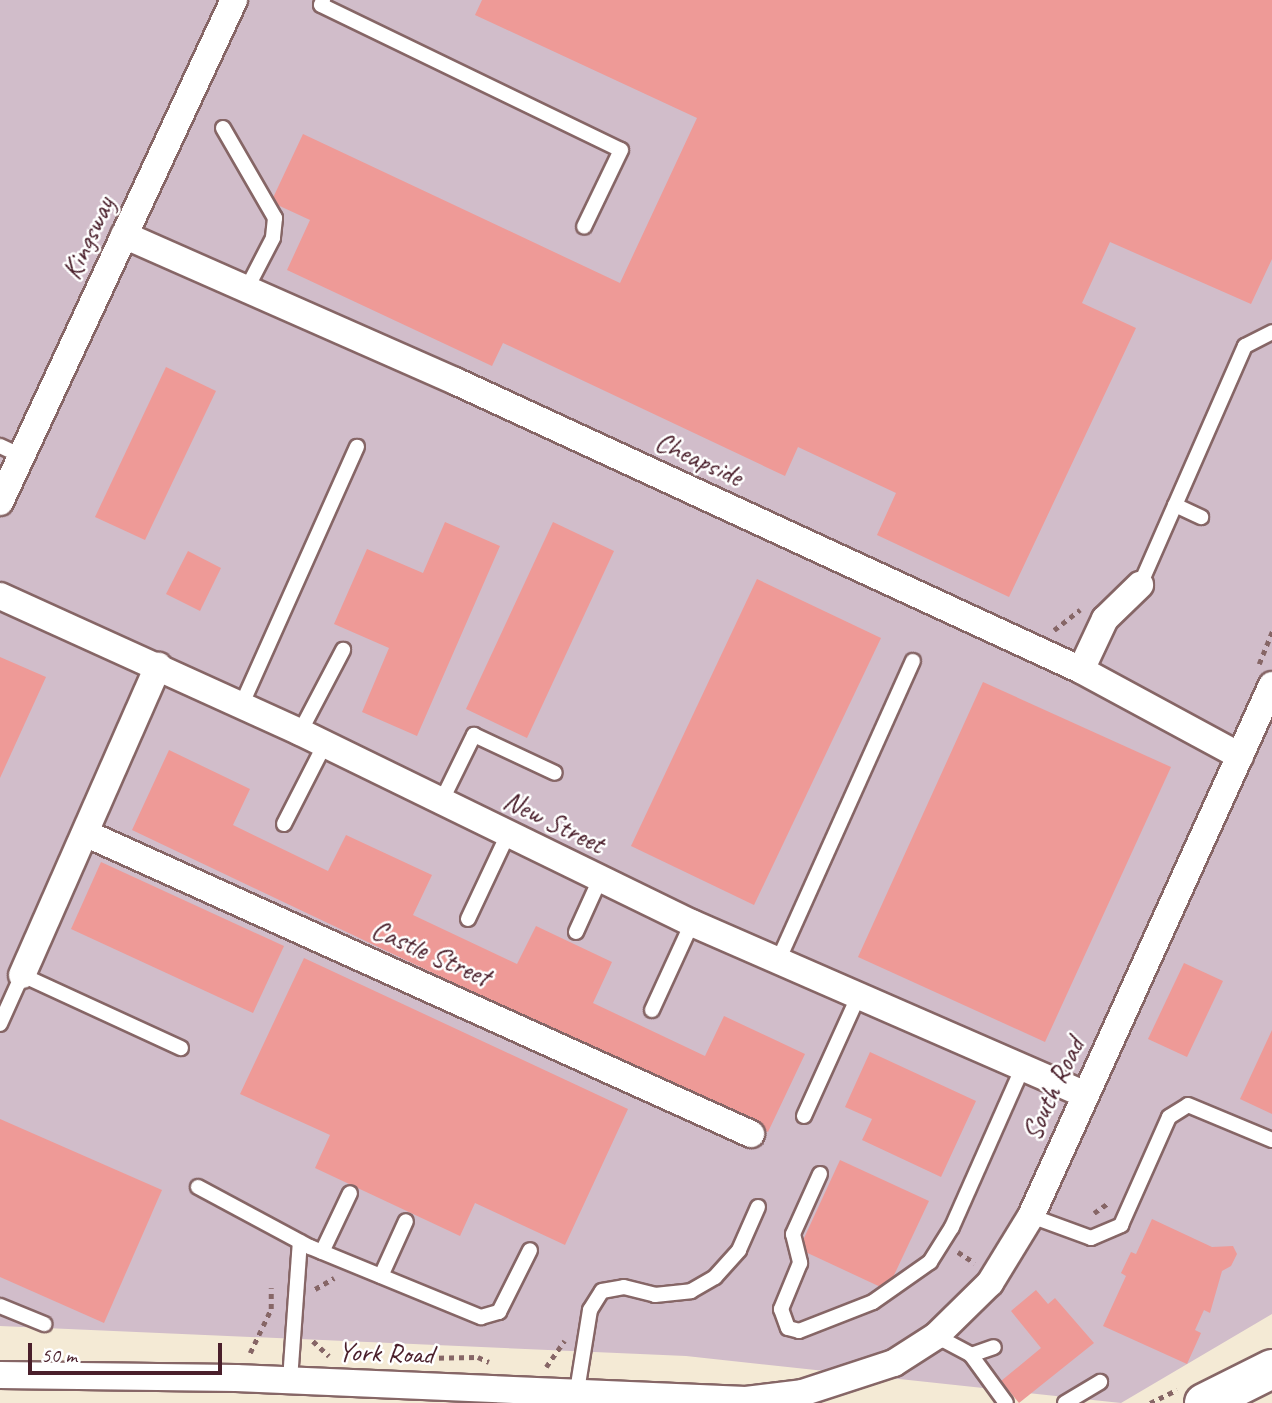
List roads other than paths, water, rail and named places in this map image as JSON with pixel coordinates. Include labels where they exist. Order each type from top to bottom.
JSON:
[{"type":"main road","points":[[1204,1403],[1272,1369]]},
{"type":"street","name":"Kingsway","points":[[0,502],[11,451],[124,235],[234,0]]},
{"type":"street","name":"Cheapside","points":[[124,235],[455,381],[1081,670],[1240,756]]},
{"type":"street","points":[[1081,670],[1105,619],[1140,585]]},
{"type":"street","name":"New Street","points":[[0,596],[300,732],[692,923],[1085,1095]]},
{"type":"street","points":[[22,975],[158,666]]},
{"type":"street","name":"South Road","points":[[770,1401],[874,1371],[936,1336],[990,1283],[1031,1216],[1240,756],[1265,676]]},
{"type":"street","name":"Castle Street","points":[[85,833],[751,1135]]},
{"type":"street","name":"York Road","points":[[0,1375],[290,1380],[577,1391],[721,1401],[770,1401]]},
{"type":"lane","points":[[323,0],[321,5],[621,150],[584,227]]},
{"type":"lane","points":[[223,128],[275,218],[273,238],[246,290]]},
{"type":"lane","points":[[1140,585],[1245,346],[1272,332]]},
{"type":"lane","points":[[241,706],[357,447]]},
{"type":"lane","points":[[1175,505],[1201,517]]},
{"type":"lane","points":[[300,732],[343,650]]},
{"type":"lane","points":[[778,961],[913,661]]},
{"type":"lane","points":[[441,802],[474,735],[555,773]]},
{"type":"lane","points":[[284,824],[324,746]]},
{"type":"lane","points":[[468,919],[508,834]]},
{"type":"lane","points":[[576,932],[600,878]]},
{"type":"lane","points":[[652,1010],[692,923]]},
{"type":"lane","points":[[0,1024],[22,975],[181,1048]]},
{"type":"lane","points":[[804,1116],[858,997]]},
{"type":"lane","points":[[820,1174],[793,1234],[800,1263],[781,1309],[788,1328],[799,1331],[873,1301],[930,1262],[952,1227],[1023,1068]]},
{"type":"lane","points":[[1031,1216],[1091,1238],[1121,1225],[1169,1118],[1188,1105],[1272,1140]]},
{"type":"lane","points":[[198,1187],[300,1242],[481,1317],[499,1312],[530,1250]]},
{"type":"lane","points":[[322,1252],[350,1193]]},
{"type":"lane","points":[[577,1391],[582,1343],[590,1310],[602,1291],[624,1287],[667,1294],[691,1291],[715,1277],[739,1251],[758,1206]]},
{"type":"lane","points":[[381,1276],[406,1221]]},
{"type":"lane","points":[[290,1380],[300,1242]]},
{"type":"lane","points":[[0,1306],[44,1324]]},
{"type":"lane","points":[[936,1336],[971,1355],[1006,1403]]},
{"type":"lane","points":[[971,1355],[994,1347]]},
{"type":"lane","points":[[1065,1403],[1100,1382]]}]
